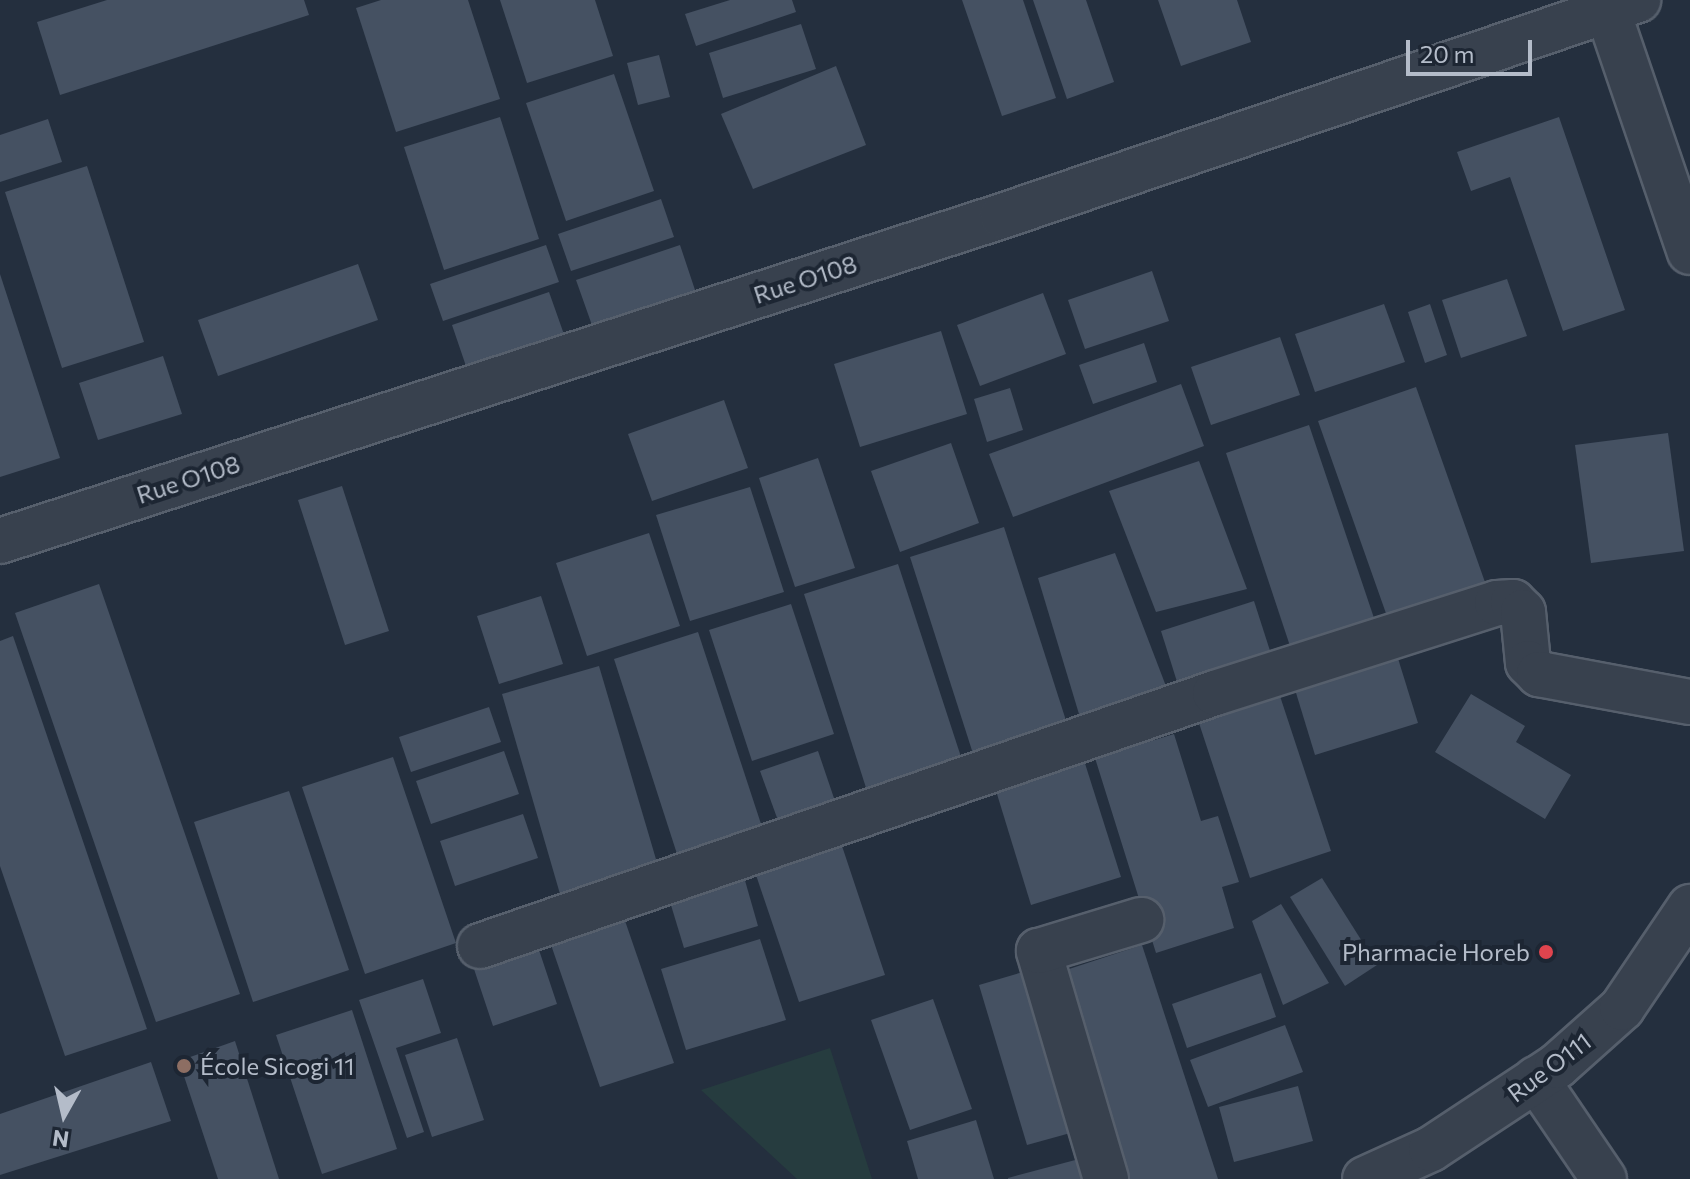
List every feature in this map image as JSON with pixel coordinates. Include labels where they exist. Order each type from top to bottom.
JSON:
[{"type":"street","points":[[1617,3],[1690,252]]},
{"type":"street","name":"Rue O108","points":[[0,541],[1002,216],[1617,3]]},
{"type":"street","points":[[480,946],[1215,693],[1497,603],[1513,602],[1523,612],[1528,663],[1539,674],[1690,702]]},
{"type":"street","name":"Rue O111","points":[[1365,1179],[1431,1149],[1536,1079],[1622,1008],[1690,907]]},
{"type":"street","points":[[1106,1179],[1039,951],[1141,920]]},
{"type":"street","points":[[1536,1079],[1604,1179]]},
{"type":"green space","points":[[830,1048],[872,1179],[797,1179],[701,1090]]},
{"type":"building","points":[[107,0],[304,0],[309,15],[60,95],[37,22]]},
{"type":"building","points":[[381,0],[468,0],[500,99],[396,132],[356,8]]},
{"type":"building","points":[[500,0],[595,0],[613,56],[527,83]]},
{"type":"building","points":[[730,0],[792,0],[796,12],[696,46],[685,14]]},
{"type":"building","points":[[962,0],[1023,0],[1056,98],[1002,116]]},
{"type":"building","points":[[1033,0],[1086,0],[1114,82],[1067,99]]},
{"type":"building","points":[[1158,0],[1237,0],[1251,42],[1181,66]]},
{"type":"building","points":[[801,24],[816,69],[723,98],[709,53]]},
{"type":"building","points":[[659,55],[670,97],[638,105],[627,63]]},
{"type":"building","points":[[836,66],[866,145],[753,189],[721,114]]},
{"type":"building","points":[[614,74],[654,191],[566,221],[526,103]]},
{"type":"building","points":[[500,117],[539,239],[444,270],[404,147]]},
{"type":"building","points":[[1559,117],[1625,310],[1563,331],[1510,177],[1471,191],[1457,152]]},
{"type":"building","points":[[48,119],[62,162],[0,182],[0,135]]},
{"type":"building","points":[[87,166],[144,342],[62,368],[5,192]]},
{"type":"building","points":[[661,199],[674,237],[571,271],[558,234]]},
{"type":"building","points":[[546,245],[559,282],[443,321],[430,284]]},
{"type":"building","points":[[680,245],[696,293],[593,328],[576,280]]},
{"type":"building","points":[[358,264],[378,320],[218,376],[198,320]]},
{"type":"building","points":[[1152,271],[1169,321],[1085,349],[1068,300]]},
{"type":"building","points":[[0,274],[60,458],[0,477]]},
{"type":"building","points":[[1507,279],[1527,336],[1461,358],[1442,300]]},
{"type":"building","points":[[549,292],[566,340],[468,372],[452,325]]},
{"type":"building","points":[[1043,293],[1066,354],[980,386],[957,325]]},
{"type":"building","points":[[1384,304],[1405,362],[1315,392],[1295,334]]},
{"type":"building","points":[[1430,304],[1447,355],[1425,363],[1408,312]]},
{"type":"building","points":[[941,331],[967,414],[860,447],[834,364]]},
{"type":"building","points":[[1280,337],[1300,395],[1211,425],[1191,367]]},
{"type":"building","points":[[1144,343],[1157,382],[1093,404],[1079,365]]},
{"type":"building","points":[[163,356],[182,414],[98,440],[79,383]]},
{"type":"building","points":[[1181,384],[1204,446],[1013,517],[989,454]]},
{"type":"building","points":[[1416,387],[1486,585],[1388,619],[1318,421]]},
{"type":"building","points":[[1010,388],[1023,430],[987,442],[974,399]]},
{"type":"building","points":[[724,400],[748,468],[652,501],[628,434]]},
{"type":"building","points":[[1309,425],[1375,621],[1291,649],[1226,453]]},
{"type":"building","points":[[1668,433],[1684,551],[1591,563],[1575,445]]},
{"type":"building","points":[[951,443],[979,523],[900,552],[871,471]]},
{"type":"building","points":[[818,458],[855,568],[795,587],[759,478]]},
{"type":"building","points":[[1199,461],[1247,589],[1156,612],[1109,491]]},
{"type":"building","points":[[342,486],[389,631],[345,645],[298,500]]},
{"type":"building","points":[[750,487],[784,592],[690,621],[656,515]]},
{"type":"building","points":[[1004,527],[1070,733],[976,763],[910,557]]},
{"type":"building","points":[[649,533],[680,626],[587,656],[556,563]]},
{"type":"building","points":[[1115,553],[1169,694],[1082,724],[1038,578]]},
{"type":"building","points":[[898,564],[963,763],[868,794],[804,594]]},
{"type":"building","points":[[99,584],[240,994],[156,1022],[15,613]]},
{"type":"building","points":[[541,596],[563,664],[499,684],[477,616]]},
{"type":"building","points":[[1254,601],[1272,657],[1179,688],[1161,631]]},
{"type":"building","points":[[791,604],[834,734],[752,761],[709,630]]},
{"type":"building","points":[[698,632],[763,830],[678,857],[614,659]]},
{"type":"building","points":[[13,636],[147,1029],[65,1056],[0,866],[0,641]]},
{"type":"building","points":[[1396,652],[1418,723],[1315,755],[1293,683]]},
{"type":"building","points":[[599,666],[658,866],[560,894],[502,694]]},
{"type":"building","points":[[1278,690],[1331,851],[1250,878],[1197,717]]},
{"type":"building","points":[[1471,694],[1525,726],[1516,742],[1571,775],[1545,819],[1435,752]]},
{"type":"building","points":[[489,707],[501,742],[411,772],[399,737]]},
{"type":"building","points":[[1174,734],[1201,821],[1218,816],[1239,882],[1222,887],[1234,928],[1156,953],[1095,758]]},
{"type":"building","points":[[504,751],[519,794],[431,824],[416,781]]},
{"type":"building","points":[[818,751],[837,807],[780,826],[760,771]]},
{"type":"building","points":[[1082,754],[1121,877],[1031,905],[993,781]]},
{"type":"building","points":[[393,757],[456,943],[365,974],[302,787]]},
{"type":"building","points":[[289,791],[349,970],[253,1002],[194,822]]},
{"type":"building","points":[[523,814],[538,858],[455,886],[440,841]]},
{"type":"building","points":[[842,846],[885,975],[799,1002],[756,875]]},
{"type":"building","points":[[742,870],[758,926],[684,948],[667,892]]},
{"type":"building","points":[[1322,878],[1377,965],[1345,986],[1290,897]]},
{"type":"building","points":[[1281,904],[1329,983],[1283,1005],[1252,921]]},
{"type":"building","points":[[623,915],[674,1063],[600,1087],[549,939]]},
{"type":"building","points":[[760,939],[786,1020],[686,1050],[661,969]]},
{"type":"building","points":[[536,941],[557,1004],[493,1026],[472,963]]},
{"type":"building","points":[[1142,945],[1218,1179],[1127,1179],[1060,972]]},
{"type":"building","points":[[1026,971],[1074,1132],[1027,1145],[979,985]]},
{"type":"building","points":[[1261,973],[1276,1017],[1187,1048],[1172,1004]]},
{"type":"building","points":[[423,979],[441,1033],[396,1048],[424,1132],[407,1138],[359,1000]]},
{"type":"building","points":[[933,999],[972,1109],[910,1130],[871,1020]]},
{"type":"building","points":[[352,1010],[397,1149],[322,1174],[276,1035]]},
{"type":"building","points":[[1285,1025],[1303,1072],[1208,1107],[1190,1060]]},
{"type":"building","points":[[457,1038],[484,1120],[432,1137],[405,1055]]},
{"type":"building","points":[[235,1041],[279,1179],[218,1179],[179,1061]]},
{"type":"building","points":[[151,1062],[171,1121],[0,1175],[0,1114]]},
{"type":"building","points":[[1298,1086],[1313,1141],[1234,1162],[1219,1107]]},
{"type":"building","points":[[976,1120],[994,1179],[918,1179],[907,1141]]},
{"type":"building","points":[[1079,1159],[1084,1179],[1008,1179],[1008,1178]]},
{"type":"place","name":"Pharmacie Horeb","points":[[1546,952]]},
{"type":"place","name":"École Sicogi 11","points":[[184,1066]]}]
